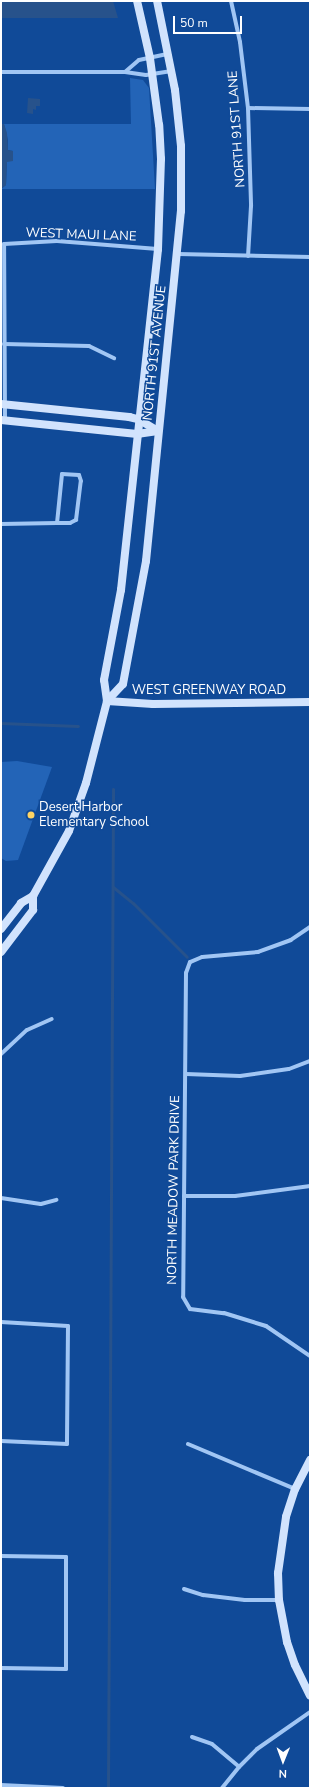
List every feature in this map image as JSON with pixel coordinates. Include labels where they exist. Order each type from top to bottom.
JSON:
[{"type":"main road","name":"NORTH 91ST AVENUE","points":[[1,952],[33,910],[33,896],[69,831],[99,738],[107,701],[104,680],[121,590],[138,419],[158,249],[161,159],[153,75],[137,1]]},
{"type":"main road","name":"NORTH 91ST AVENUE","points":[[107,701],[123,684],[141,593],[178,254],[181,211],[181,146],[173,71],[157,1]]},
{"type":"main road","points":[[3,404],[138,419],[158,431]]},
{"type":"main road","points":[[3,420],[137,434],[158,431]]},
{"type":"main road","name":"WEST GREENWAY ROAD","points":[[107,701],[151,704],[310,702]]},
{"type":"main road","name":"NORTH 91ST AVENUE","points":[[1,929],[21,903],[33,896]]},
{"type":"main road","points":[[310,1460],[295,1489],[281,1542],[279,1600],[287,1642],[295,1665],[310,1696]]},
{"type":"street","name":"NORTH 91ST LANE","points":[[231,1],[240,42],[248,108],[251,206],[248,256]]},
{"type":"street","points":[[126,72],[139,60],[169,54]]},
{"type":"street","points":[[1,72],[126,72],[153,75],[173,71]]},
{"type":"street","points":[[248,108],[310,109]]},
{"type":"street","name":"WEST MAUI LANE","points":[[4,344],[4,244],[57,241],[158,249]]},
{"type":"street","points":[[178,254],[310,257]]},
{"type":"street","points":[[3,420],[4,344],[89,346],[114,358]]},
{"type":"street","points":[[1,524],[70,523],[76,520],[81,481],[79,475],[62,474],[57,523]]},
{"type":"street","name":"NORTH MEADOW PARK DRIVE","points":[[310,927],[291,940],[269,949],[241,955],[202,956],[190,962],[186,973],[183,1297],[190,1309],[224,1313],[266,1326],[310,1356]]},
{"type":"street","points":[[1,1054],[27,1030],[52,1020]]},
{"type":"street","points":[[186,1074],[240,1076],[289,1070],[310,1061]]},
{"type":"street","points":[[184,1196],[235,1196],[310,1186]]},
{"type":"street","points":[[1,1198],[41,1204],[56,1200]]},
{"type":"street","points":[[1,1322],[68,1326],[67,1444],[1,1441]]},
{"type":"street","points":[[188,1444],[295,1489]]},
{"type":"street","points":[[1,1556],[66,1557],[66,1669],[1,1668]]},
{"type":"street","points":[[184,1589],[203,1595],[245,1600],[279,1600]]},
{"type":"street","points":[[222,1788],[239,1767],[278,1733],[310,1712]]},
{"type":"street","points":[[192,1737],[212,1744],[239,1767]]},
{"type":"street","points":[[1,1785],[63,1788]]},
{"type":"shaded area","points":[[1,1],[113,1],[118,18],[1,18]]},
{"type":"shaded area","points":[[130,78],[143,80],[149,88],[155,189],[1,189],[6,185],[7,161],[13,161],[13,151],[8,150],[8,140],[4,124],[131,124]]},
{"type":"shaded area","points":[[28,98],[40,99],[40,106],[36,106],[36,110],[33,109],[33,114],[27,113]]},
{"type":"shaded area","points":[[1,124],[4,124],[7,133],[8,150],[13,151],[13,161],[7,162],[6,185],[1,189]]},
{"type":"shaded area","points":[[17,761],[52,767],[18,860],[6,861],[1,858],[1,762]]},
{"type":"waterway","points":[[1,723],[78,726]]},
{"type":"waterway","points":[[108,1788],[113,789]]},
{"type":"waterway","points":[[113,887],[133,903],[187,957]]},
{"type":"place","name":"Desert Harbor Elementary School","points":[[31,815]]}]
